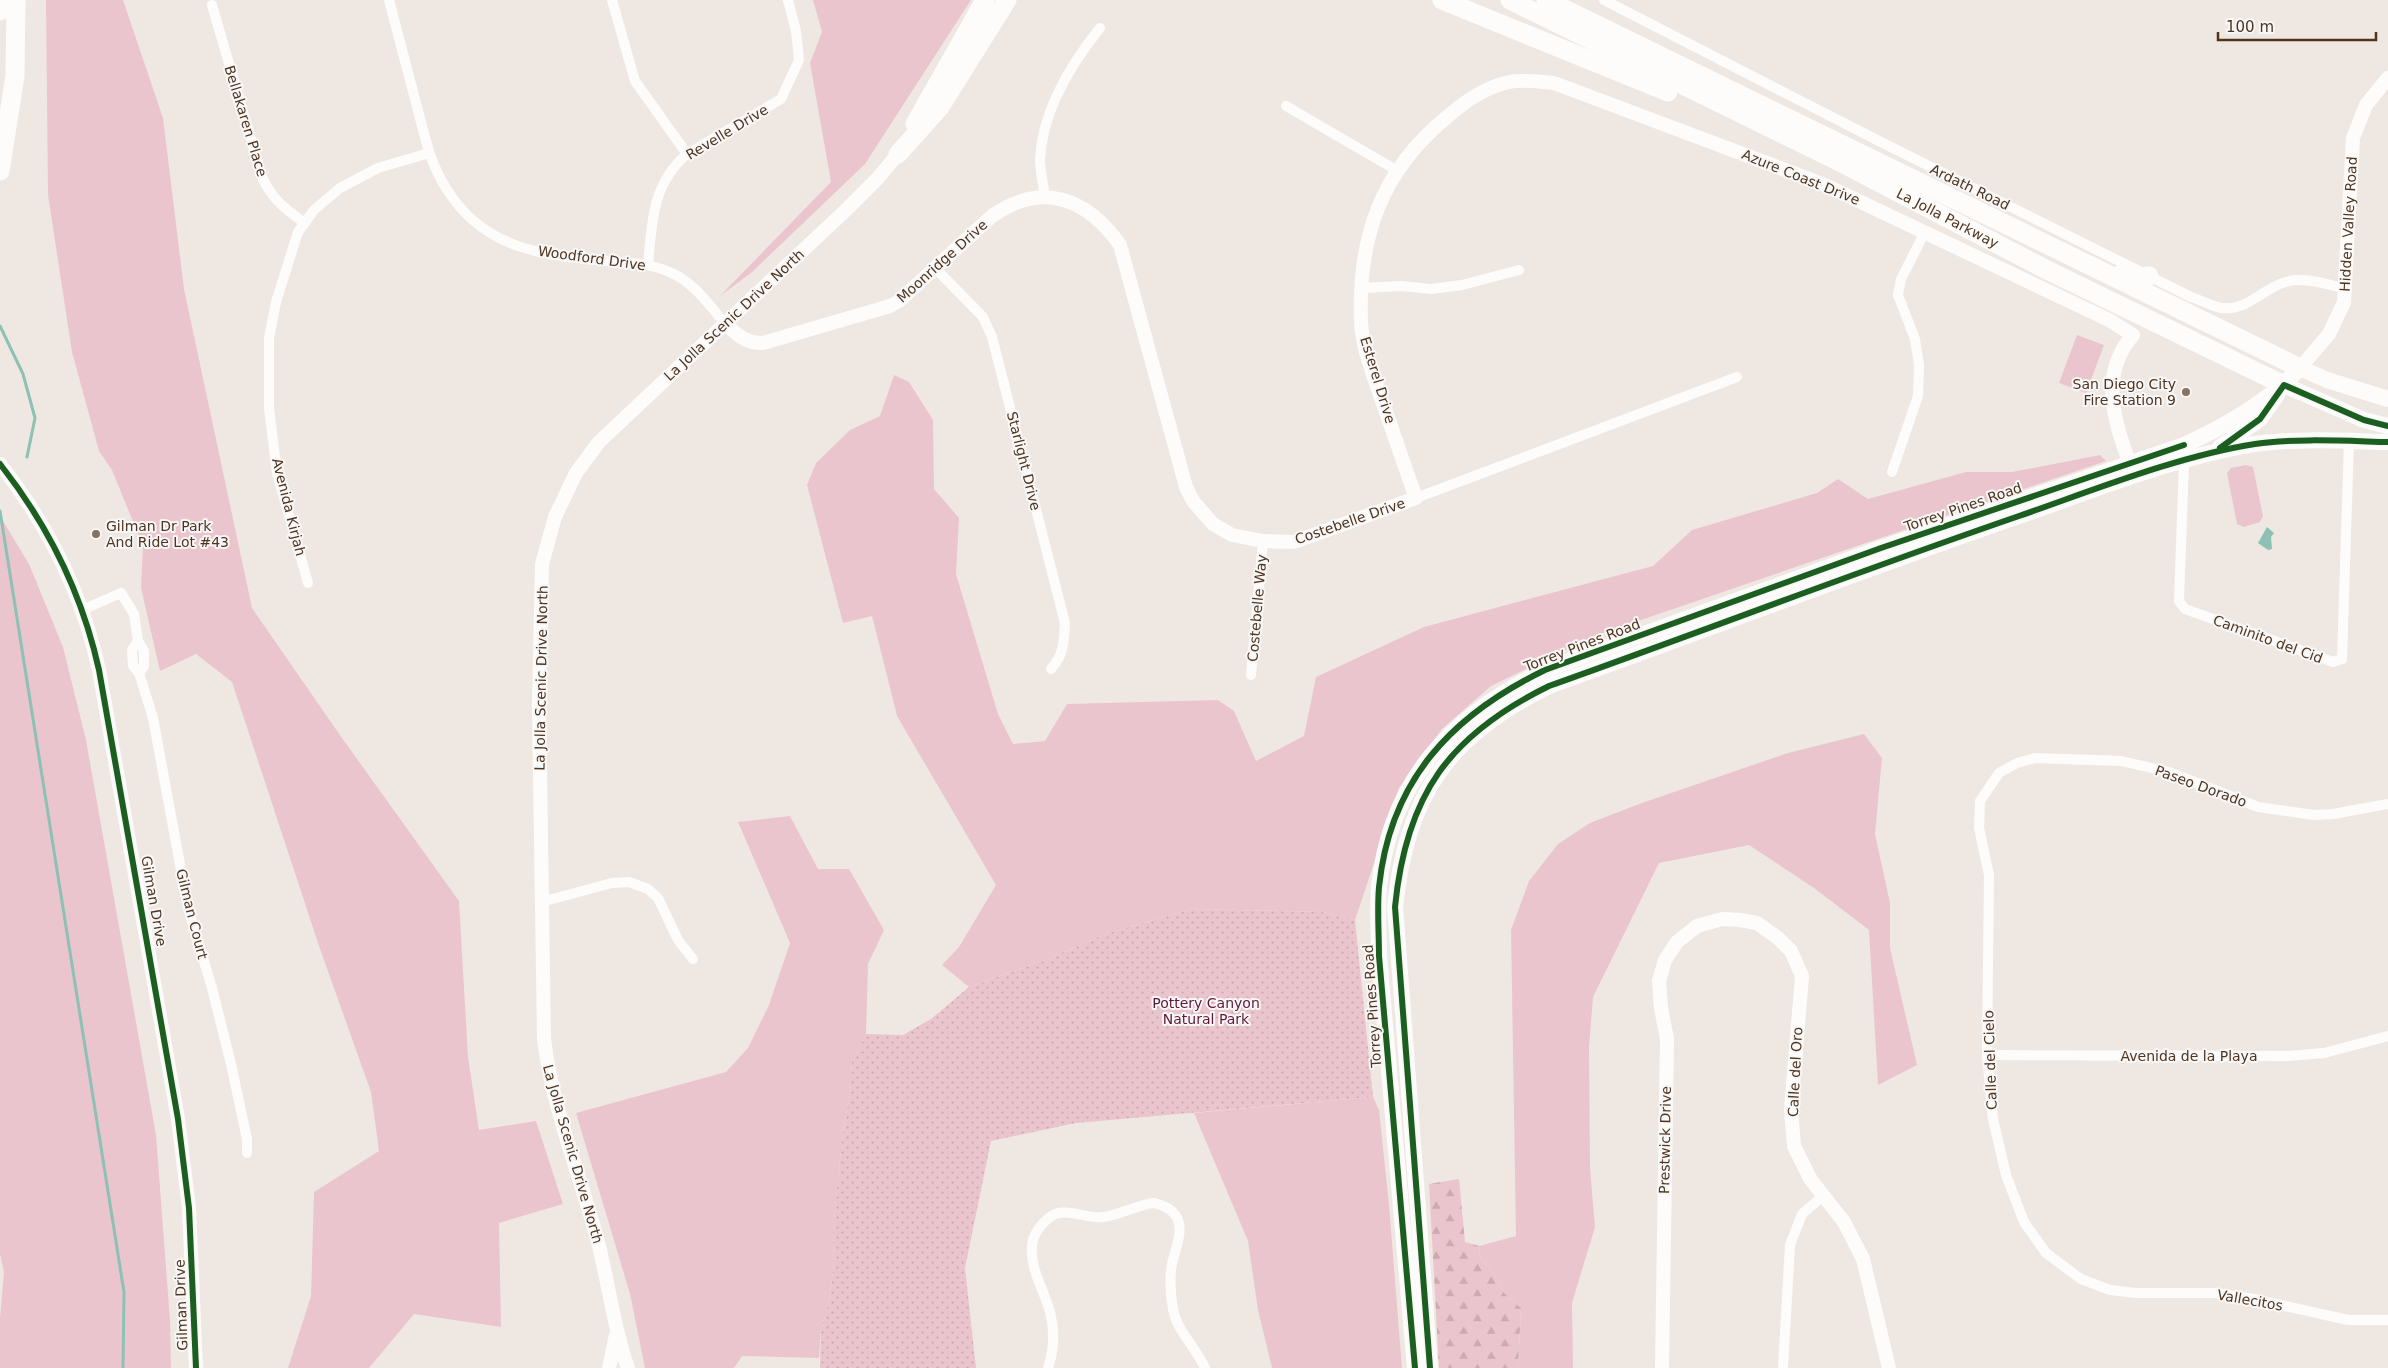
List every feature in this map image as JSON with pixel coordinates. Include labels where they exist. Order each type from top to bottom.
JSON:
[{"type":"highway","points":[[0,11],[2,0]]},
{"type":"highway","points":[[0,171],[14,76],[16,0]]},
{"type":"highway","points":[[898,154],[986,0]]},
{"type":"highway","points":[[898,154],[940,107],[1007,0]]},
{"type":"highway","points":[[1442,0],[1822,154]]},
{"type":"highway","name":"La Jolla Parkway","points":[[1510,0],[1822,154],[2055,274],[2284,385]]},
{"type":"highway","name":"La Jolla Parkway","points":[[1546,0],[2300,368]]},
{"type":"highway","points":[[2095,267],[2130,279],[2149,276]]},
{"type":"main road","name":"Torrey Pines Road","points":[[1430,1368],[1395,907],[1399,866],[1419,808],[1431,784],[1448,760],[1475,732],[1495,716],[1516,702],[1549,686],[1975,531],[2132,470],[2215,431],[2284,385],[2300,368]]},
{"type":"main road","points":[[2300,368],[2356,390],[2388,399]]},
{"type":"main road","name":"La Jolla Parkway","points":[[2284,385],[2348,414],[2388,426]]},
{"type":"main road","points":[[2213,452],[2260,419],[2284,385]]},
{"type":"main road","name":"Torrey Pines Road","points":[[1415,1368],[1380,956],[1379,888],[1383,858],[1398,808],[1418,772],[1442,741],[1489,701],[1510,687],[1545,670],[1881,548],[2132,470],[2184,462],[2213,452],[2258,444],[2349,441],[2388,442]]},
{"type":"street","name":"Woodford Drive","points":[[389,0],[429,153],[447,190],[468,215],[504,242],[548,255],[648,265],[668,271],[682,279],[704,297],[725,324]]},
{"type":"street","points":[[612,0],[634,81],[688,154]]},
{"type":"street","name":"Revelle Drive","points":[[648,265],[653,215],[662,183],[688,154],[781,99],[799,60],[796,31],[788,0]]},
{"type":"street","name":"Ardath Road","points":[[1604,0],[1875,140],[2192,297],[2220,308],[2234,308],[2248,303],[2268,288],[2296,280],[2346,289]]},
{"type":"street","name":"Bellakaren Place","points":[[212,5],[262,177],[268,190],[286,210],[304,223]]},
{"type":"street","points":[[1045,198],[1040,161],[1043,137],[1057,95],[1081,51],[1100,28]]},
{"type":"street","name":"Hidden Valley Road","points":[[2300,368],[2329,334],[2344,302],[2353,138],[2366,105],[2388,78]]},
{"type":"street","name":"Azure Coast Drive","points":[[1508,82],[1520,80],[1554,83],[1825,185],[2082,308],[2133,335],[2126,343],[2111,384],[2112,408],[2132,470]]},
{"type":"street","name":"Esterel Drive","points":[[1416,498],[1368,361],[1361,323],[1364,258],[1379,203],[1396,170],[1429,131],[1461,105],[1492,88],[1508,82]]},
{"type":"street","points":[[1286,106],[1396,170]]},
{"type":"street","name":"Avenida Kirjah","points":[[308,583],[277,473],[270,408],[269,338],[276,302],[298,232],[314,210],[340,188],[378,168],[429,153]]},
{"type":"street","name":"La Jolla Scenic Drive North","points":[[628,1368],[616,1334],[595,1232],[556,1107],[547,1068],[544,1039],[539,705],[542,564],[555,517],[576,473],[599,442],[877,179],[898,154]]},
{"type":"street","name":"Moonridge Drive","points":[[725,324],[739,336],[753,344],[763,343],[890,306],[899,301],[992,216],[1009,204],[1032,198],[1045,198]]},
{"type":"street","name":"Costebelle Drive","points":[[1045,198],[1075,203],[1092,213],[1107,226],[1120,245],[1186,488],[1193,501],[1213,524],[1232,535],[1263,541],[1294,542],[1737,377]]},
{"type":"street","points":[[1892,472],[1918,396],[1919,365],[1915,339],[1898,295],[1901,279],[1925,232]]},
{"type":"street","name":"Starlight Drive","points":[[936,269],[984,317],[992,337],[1065,623],[1064,649],[1052,670]]},
{"type":"street","points":[[1362,288],[1402,286],[1430,289],[1462,285],[1519,270]]},
{"type":"street","name":"Caminito del Cid","points":[[2184,462],[2179,601],[2185,609],[2333,662],[2342,659],[2349,441]]},
{"type":"street","name":"Gilman Drive","points":[[0,464],[30,504],[50,537],[82,610],[96,654],[108,709],[178,1119],[189,1208],[196,1368]]},
{"type":"street","name":"Costebelle Way","points":[[1251,675],[1263,541]]},
{"type":"street","name":"Gilman Court","points":[[82,610],[121,593],[134,614],[138,642],[132,650],[133,666],[139,673],[153,718],[188,908],[212,988],[231,1064],[247,1139],[247,1153]]},
{"type":"street","name":"Paseo Dorado","points":[[1992,784],[2005,770],[2017,763],[2035,758],[2121,761],[2169,772],[2258,807],[2314,815],[2334,814],[2388,804]]},
{"type":"street","name":"Calle del Cielo","points":[[1992,784],[1980,801],[1979,828],[1988,875],[1987,1055],[1993,1119],[2006,1174],[2024,1222],[2046,1253],[2081,1279],[2110,1290]]},
{"type":"street","points":[[541,902],[612,883],[629,882],[648,889],[658,898],[678,940],[692,959]]},
{"type":"street","name":"Calle del Oro","points":[[1697,926],[1722,919],[1757,923],[1778,938],[1791,951],[1802,976],[1792,1110],[1794,1146],[1811,1180],[1844,1222],[1863,1259],[1889,1368]]},
{"type":"street","name":"Prestwick Drive","points":[[1662,1368],[1667,1039],[1661,1008],[1659,981],[1665,960],[1677,942],[1697,926]]},
{"type":"street","name":"Avenida de la Playa","points":[[1987,1055],[2288,1056],[2324,1053],[2388,1036]]},
{"type":"street","points":[[1783,1368],[1790,1245],[1802,1214],[1823,1196]]},
{"type":"street","points":[[1048,1368],[1052,1356],[1054,1330],[1050,1312],[1031,1260],[1033,1239],[1044,1221],[1059,1213],[1102,1218],[1120,1215],[1152,1203],[1170,1208],[1177,1217],[1180,1228],[1171,1271],[1173,1309],[1180,1329],[1200,1357],[1205,1368]]},
{"type":"street","name":"Vallecitos","points":[[2110,1290],[2136,1293],[2214,1293],[2254,1299],[2348,1320],[2388,1320]]},
{"type":"street","name":"La Jolla Scenic Drive North","points":[[609,1368],[616,1334]]},
{"type":"green space","points":[[46,0],[123,0],[163,118],[184,289],[252,608],[342,738],[459,901],[468,1057],[479,1130],[536,1121],[563,1204],[499,1223],[501,1327],[414,1314],[369,1368],[288,1368],[311,1296],[314,1192],[379,1151],[371,1092],[319,946],[232,682],[196,654],[160,671],[141,588],[143,546],[112,470],[99,451],[72,352],[48,195]]},
{"type":"green space","points":[[813,0],[971,0],[865,164],[751,273],[720,296],[831,182],[810,63],[822,32]]},
{"type":"green space","points":[[2077,335],[2104,345],[2086,393],[2059,383]]},
{"type":"green space","points":[[894,375],[909,382],[933,420],[934,489],[959,518],[956,574],[998,714],[1013,744],[1045,741],[1067,704],[1218,700],[1234,711],[1256,761],[1304,736],[1316,677],[1424,627],[1653,566],[1692,530],[1817,493],[1838,479],[1868,499],[1966,472],[2012,472],[2100,455],[2106,461],[1594,636],[1491,686],[1442,729],[1399,788],[1355,920],[1322,912],[1192,909],[1108,933],[1050,958],[969,987],[942,965],[959,947],[996,885],[897,716],[872,616],[843,623],[807,485],[816,463],[850,430],[880,416]]},
{"type":"green space","points":[[2246,465],[2253,467],[2263,516],[2260,522],[2244,527],[2237,524],[2227,473],[2231,468]]},
{"type":"green space","points":[[0,516],[29,564],[63,647],[86,740],[156,1135],[170,1320],[171,1368],[0,1368],[0,1318],[4,1272],[0,1254]]},
{"type":"green space","points":[[1864,734],[1882,758],[1875,834],[1890,903],[1890,948],[1917,1065],[1878,1085],[1869,930],[1814,888],[1749,845],[1659,863],[1593,997],[1589,1047],[1590,1168],[1595,1227],[1572,1303],[1573,1368],[1518,1368],[1521,1308],[1504,1293],[1494,1274],[1480,1256],[1479,1246],[1516,1236],[1511,930],[1529,881],[1558,844],[1590,823],[1639,804],[1788,753]]},
{"type":"green space","points":[[790,816],[818,869],[849,869],[884,930],[868,964],[866,1034],[852,1062],[850,1094],[843,1131],[833,1229],[834,1262],[829,1302],[821,1330],[819,1358],[742,1356],[734,1368],[645,1368],[630,1294],[576,1113],[726,1072],[748,1048],[769,1005],[790,943],[738,822]]},
{"type":"green space","name":"Pottery Canyon Natural Park","points":[[1192,909],[1322,912],[1355,920],[1373,1097],[1076,1123],[991,1141],[965,1268],[976,1368],[820,1368],[821,1330],[829,1302],[834,1262],[833,1229],[843,1131],[850,1094],[852,1062],[866,1034],[903,1035],[931,1019],[969,987],[1050,958],[1108,933]]},
{"type":"green space","points":[[1373,1097],[1379,1110],[1389,1205],[1402,1368],[1272,1368],[1258,1310],[1248,1241],[1194,1113]]},
{"type":"green space","points":[[1459,1179],[1465,1242],[1479,1246],[1480,1256],[1494,1274],[1504,1293],[1521,1308],[1518,1368],[1439,1368],[1429,1184]]},
{"type":"water","points":[[2267,527],[2274,533],[2271,537],[2272,549],[2268,550],[2258,543]]},
{"type":"waterway","points":[[0,326],[23,374],[35,418],[27,457]]},
{"type":"waterway","points":[[0,511],[124,1292],[123,1368]]},
{"type":"cycle path","points":[[2220,448],[2260,419],[2284,385],[2364,420],[2388,426]]},
{"type":"cycle path","points":[[1430,1368],[1395,907],[1401,867],[1410,832],[1422,801],[1439,773],[1459,748],[1484,725],[1514,705],[1549,686],[1901,557],[2166,465],[2226,449],[2271,442],[2304,440],[2388,442]]},
{"type":"cycle path","points":[[1415,1368],[1379,956],[1378,904],[1385,849],[1396,814],[1412,783],[1431,755],[1455,730],[1481,708],[1545,670],[1881,548],[2184,445]]},
{"type":"cycle path","points":[[0,464],[33,511],[61,561],[83,614],[99,670],[178,1119],[189,1208],[196,1368]]},
{"type":"place","name":"San Diego City Fire Station 9","points":[[2186,392]]},
{"type":"place","name":"Gilman Dr Park And Ride Lot #43","points":[[96,534]]}]
